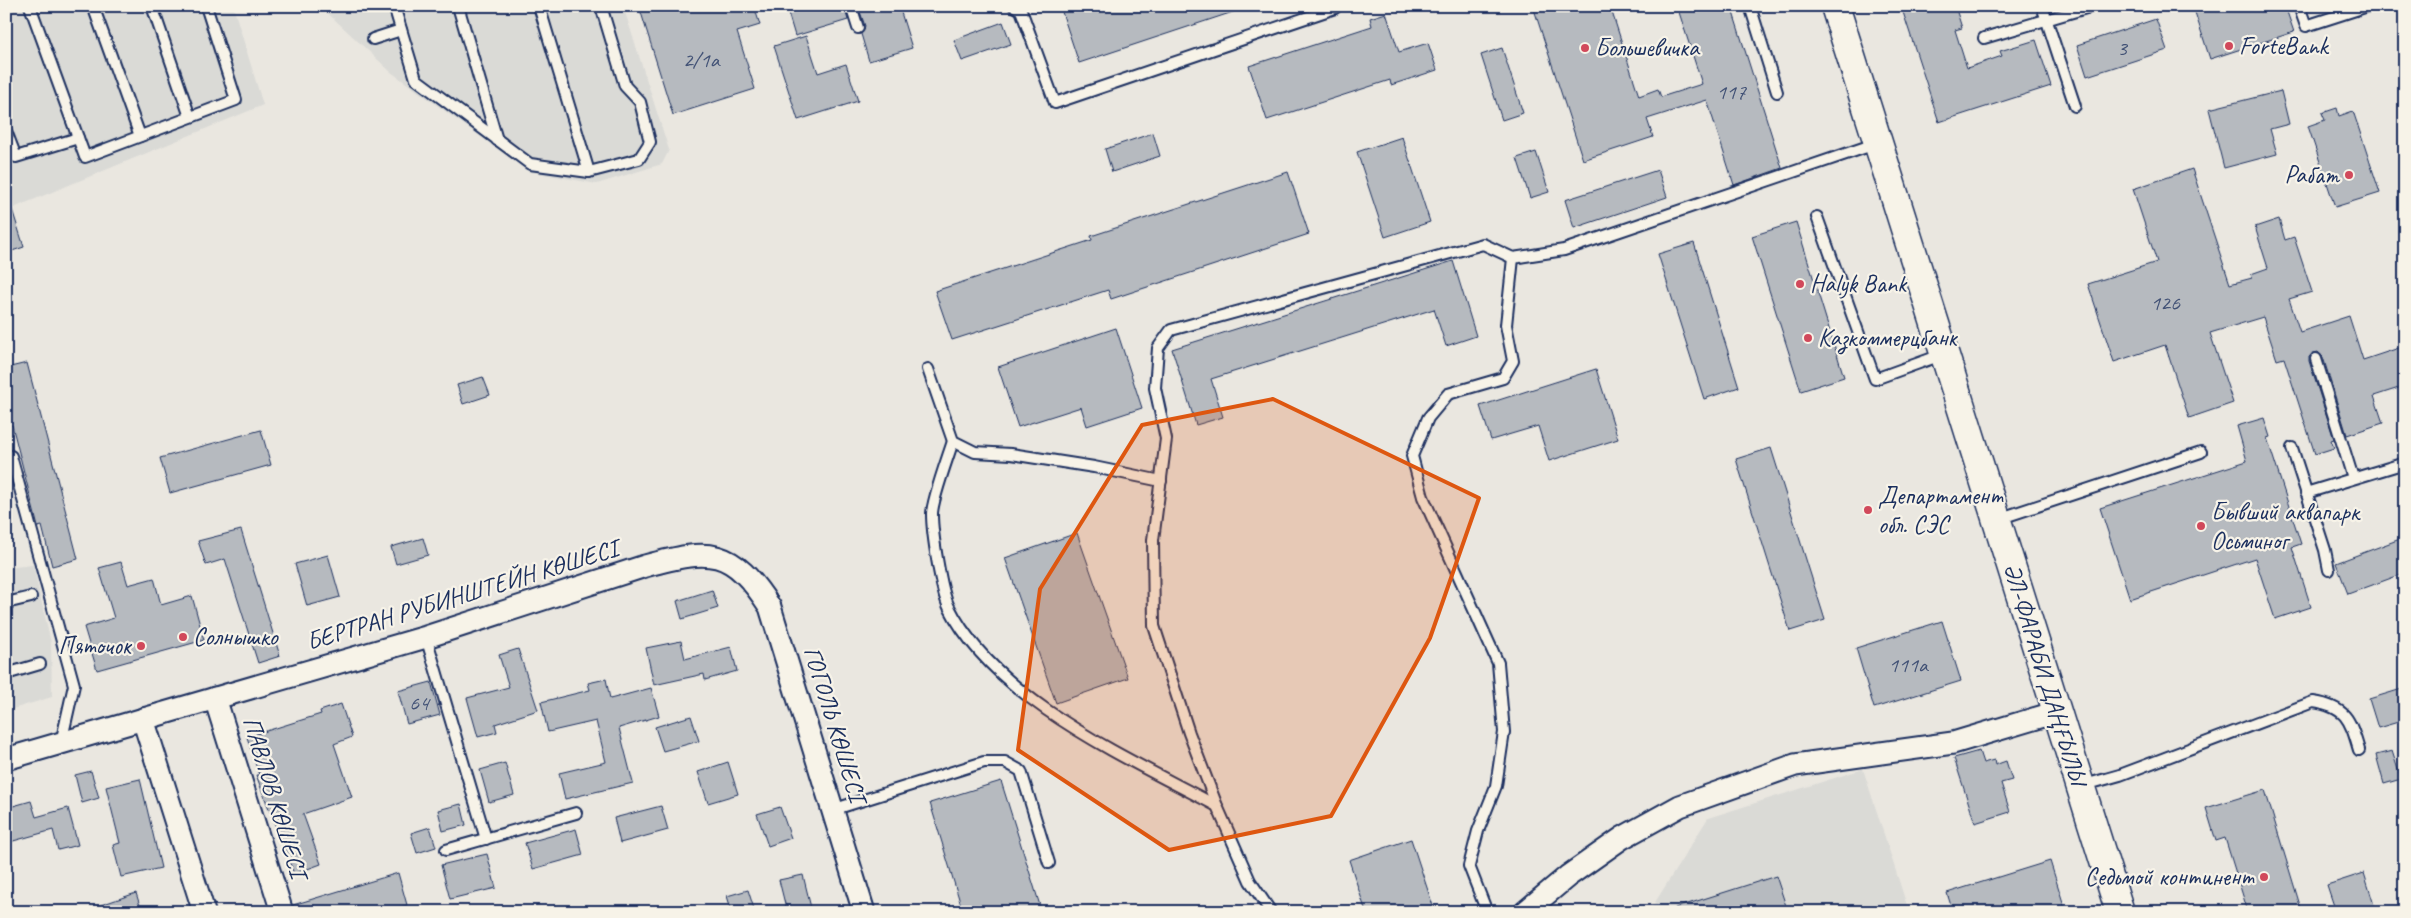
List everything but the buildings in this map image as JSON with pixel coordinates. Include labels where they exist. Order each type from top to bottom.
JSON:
[{"type":"main road","name":"ӘЛ-ФАРАБИ ДАҢҒЫЛЫ","points":[[1835,6],[2120,912]]},
{"type":"street","name":"БЕРТРАН РУБИНШТЕЙН КӨШЕСІ","points":[[6,759],[426,637],[673,558],[716,556],[734,563]]},
{"type":"street","name":"ГОГОЛЬ КӨШЕСІ","points":[[734,563],[754,583],[770,607],[864,912]]},
{"type":"street","name":"ПАВЛОВ КӨШЕСІ","points":[[215,698],[282,912]]},
{"type":"street","points":[[1525,912],[1568,876],[1622,838],[1680,806],[1795,765],[1953,743],[2057,712]]},
{"type":"street","points":[[143,719],[204,912]]},
{"type":"lane","points":[[30,6],[85,157],[236,100],[206,6]]},
{"type":"lane","points":[[93,6],[140,136]]},
{"type":"lane","points":[[152,6],[190,117]]},
{"type":"lane","points":[[394,6],[416,79],[530,164],[589,172],[640,158],[650,142],[640,102],[625,86],[601,6]]},
{"type":"lane","points":[[458,6],[497,140]]},
{"type":"lane","points":[[539,6],[589,172]]},
{"type":"lane","points":[[852,6],[858,28]]},
{"type":"lane","points":[[1014,6],[1021,10],[1055,103],[1336,8]]},
{"type":"lane","points":[[1750,6],[1777,92]]},
{"type":"lane","points":[[2042,6],[2075,106]]},
{"type":"lane","points":[[1984,38],[2093,6]]},
{"type":"lane","points":[[2300,6],[2306,26],[2368,6]]},
{"type":"lane","points":[[372,39],[401,30]]},
{"type":"lane","points":[[6,131],[16,157],[78,138]]},
{"type":"lane","points":[[1271,912],[1250,881],[1217,806],[1189,733],[1154,626],[1153,540],[1166,440],[1155,388],[1158,348],[1171,330],[1483,244],[1513,258],[1564,250],[1878,143]]},
{"type":"lane","points":[[1817,217],[1875,379],[1945,354]]},
{"type":"lane","points":[[1487,912],[1470,866],[1478,831],[1496,786],[1504,732],[1498,663],[1423,497],[1412,456],[1428,418],[1448,394],[1503,378],[1513,362],[1506,325],[1513,258]]},
{"type":"lane","points":[[2316,359],[2354,478]]},
{"type":"lane","points":[[928,369],[953,441],[932,512],[938,561],[948,606],[976,648],[1015,687],[1085,735],[1217,806]]},
{"type":"lane","points":[[953,441],[975,452],[1011,454],[1094,467],[1161,482]]},
{"type":"lane","points":[[2292,448],[2325,550],[2329,570]]},
{"type":"lane","points":[[1997,519],[2201,452]]},
{"type":"lane","points":[[11,456],[74,685],[60,743]]},
{"type":"lane","points":[[2306,493],[2405,463]]},
{"type":"lane","points":[[6,603],[31,597]]},
{"type":"lane","points":[[426,637],[486,839]]},
{"type":"lane","points":[[6,674],[40,664]]},
{"type":"lane","points":[[2080,786],[2120,775],[2313,702],[2329,704],[2351,722],[2359,750]]},
{"type":"lane","points":[[832,810],[984,762],[1005,762],[1021,771],[1049,863]]},
{"type":"lane","points":[[446,850],[576,813]]},
{"type":"highlighted area","points":[[1273,399],[1479,498],[1430,638],[1331,816],[1169,850],[1018,750],[1040,589],[1142,425]]},
{"type":"shaded area","points":[[6,6],[233,6],[263,105],[6,211]]},
{"type":"shaded area","points":[[320,6],[623,6],[669,150],[662,164],[597,184],[528,171],[391,72]]},
{"type":"shaded area","points":[[33,565],[51,643],[52,697],[6,711],[6,568]]},
{"type":"shaded area","points":[[1863,769],[1909,912],[1649,912],[1708,818]]},
{"type":"place","name":"ForteBank","points":[[2229,46]]},
{"type":"place","name":"Большевичка","points":[[1585,48]]},
{"type":"place","name":"Рабат","points":[[2349,175]]},
{"type":"place","name":"Halyk Bank","points":[[1800,284]]},
{"type":"place","name":"Казкоммерцбанк","points":[[1808,338]]},
{"type":"place","name":"Департамент обл. СЭС","points":[[1868,510]]},
{"type":"place","name":"Бывший аквапарк Осьминог","points":[[2201,526]]},
{"type":"place","name":"Солнышко","points":[[183,637]]},
{"type":"place","name":"Пяточок","points":[[141,646]]},
{"type":"place","name":"Седьмой континент","points":[[2264,877]]}]
